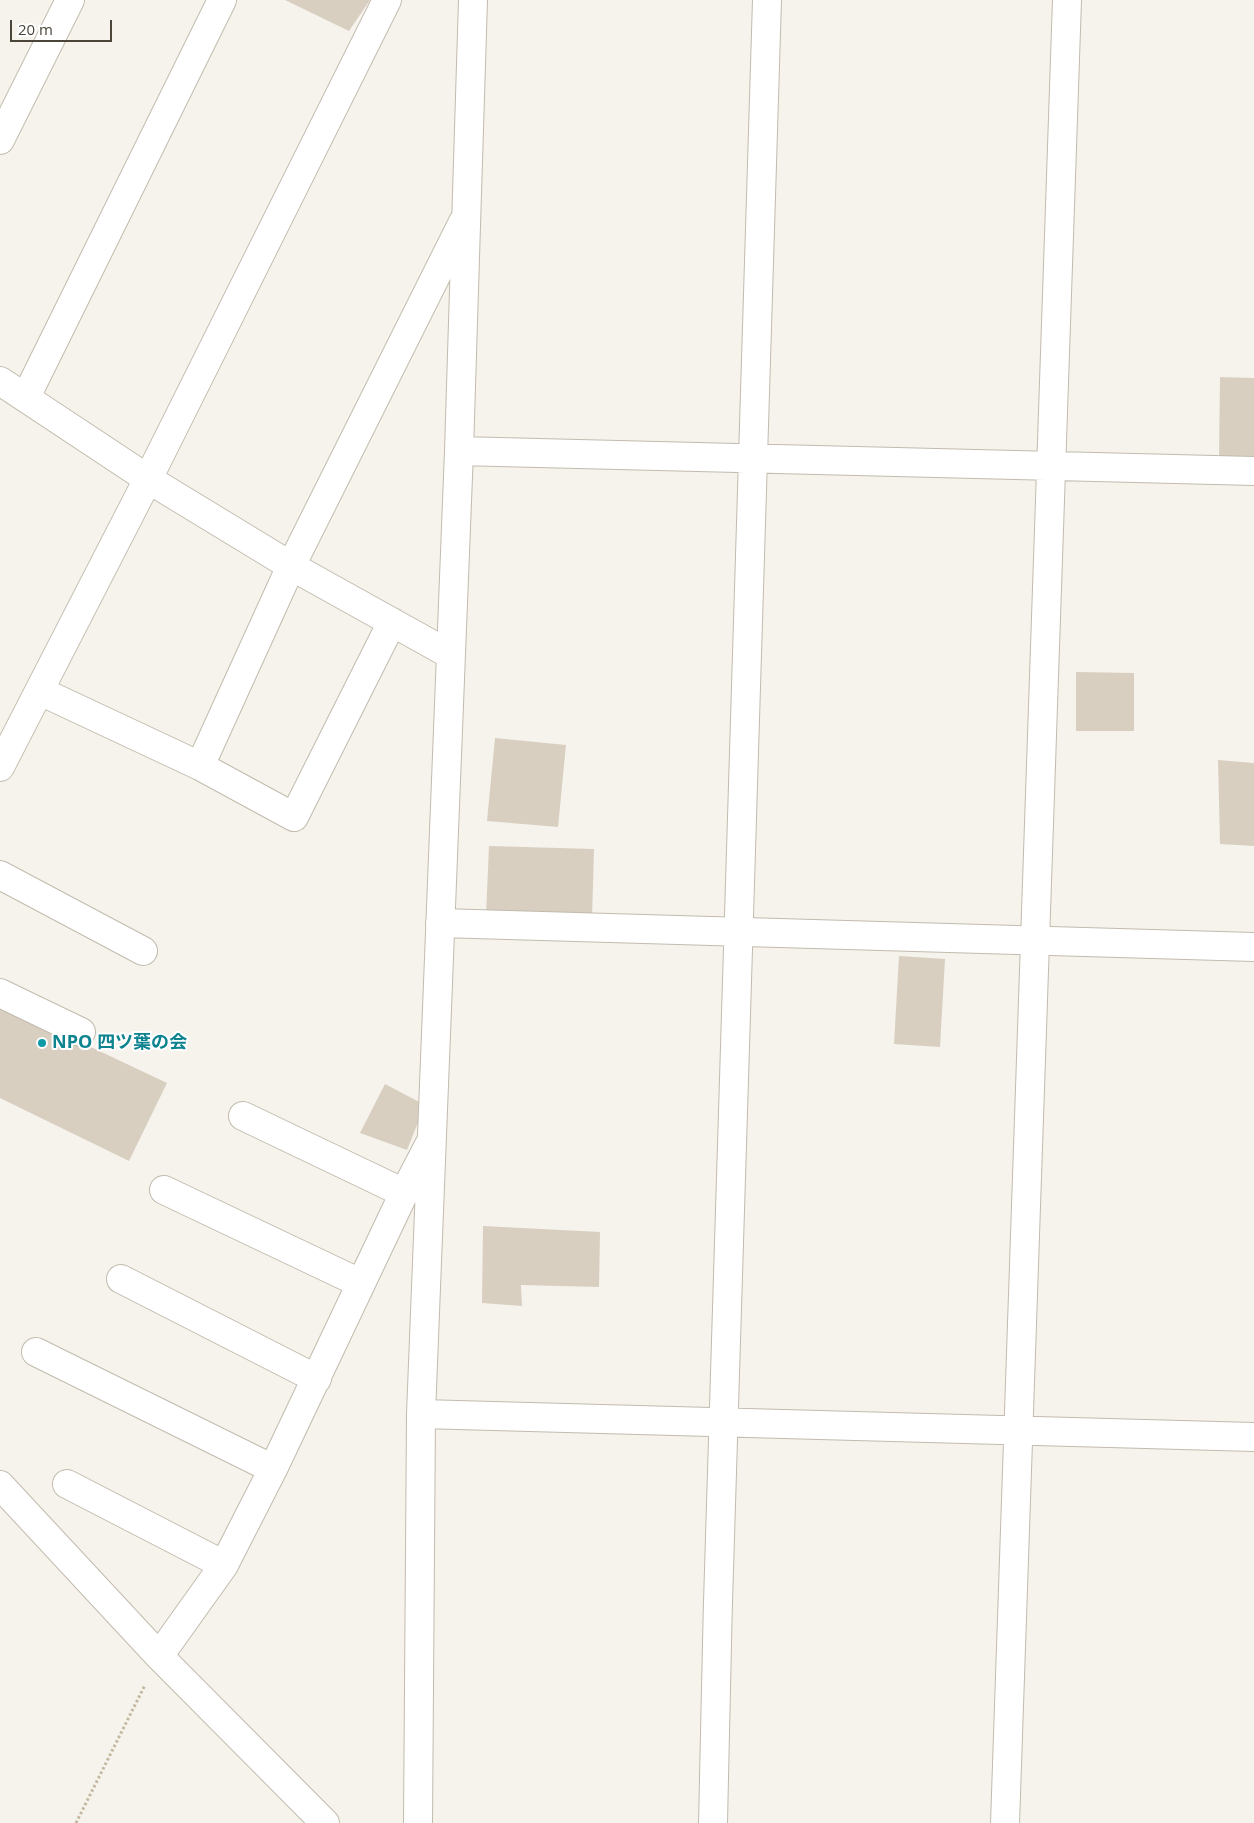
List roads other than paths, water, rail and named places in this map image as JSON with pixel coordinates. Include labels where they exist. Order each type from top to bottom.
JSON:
[{"type":"street","points":[[0,140],[70,0]]},
{"type":"street","points":[[26,397],[222,0]]},
{"type":"street","points":[[0,767],[148,479],[387,0]]},
{"type":"street","points":[[418,1823],[422,1414],[459,451],[473,0]]},
{"type":"street","points":[[713,1823],[722,1422],[749,458],[767,0]]},
{"type":"street","points":[[1005,1823],[1050,466],[1068,0]]},
{"type":"street","points":[[200,766],[291,566],[467,214]]},
{"type":"street","points":[[0,381],[148,479],[291,566],[451,654]]},
{"type":"street","points":[[459,451],[1254,471]]},
{"type":"street","points":[[40,690],[200,766],[294,817],[392,622]]},
{"type":"street","points":[[0,875],[143,951]]},
{"type":"street","points":[[440,923],[1254,947]]},
{"type":"street","points":[[0,993],[81,1032]]},
{"type":"street","points":[[243,1116],[404,1193]]},
{"type":"street","points":[[159,1656],[224,1565],[317,1379],[360,1283],[432,1138]]},
{"type":"street","points":[[164,1190],[360,1283]]},
{"type":"street","points":[[121,1279],[317,1379]]},
{"type":"street","points":[[36,1352],[273,1469]]},
{"type":"street","points":[[422,1414],[1254,1437]]},
{"type":"street","points":[[67,1484],[224,1565]]},
{"type":"street","points":[[0,1485],[159,1656],[325,1823]]},
{"type":"place","name":"NPO 四ツ葉の会","points":[[42,1043]]}]
